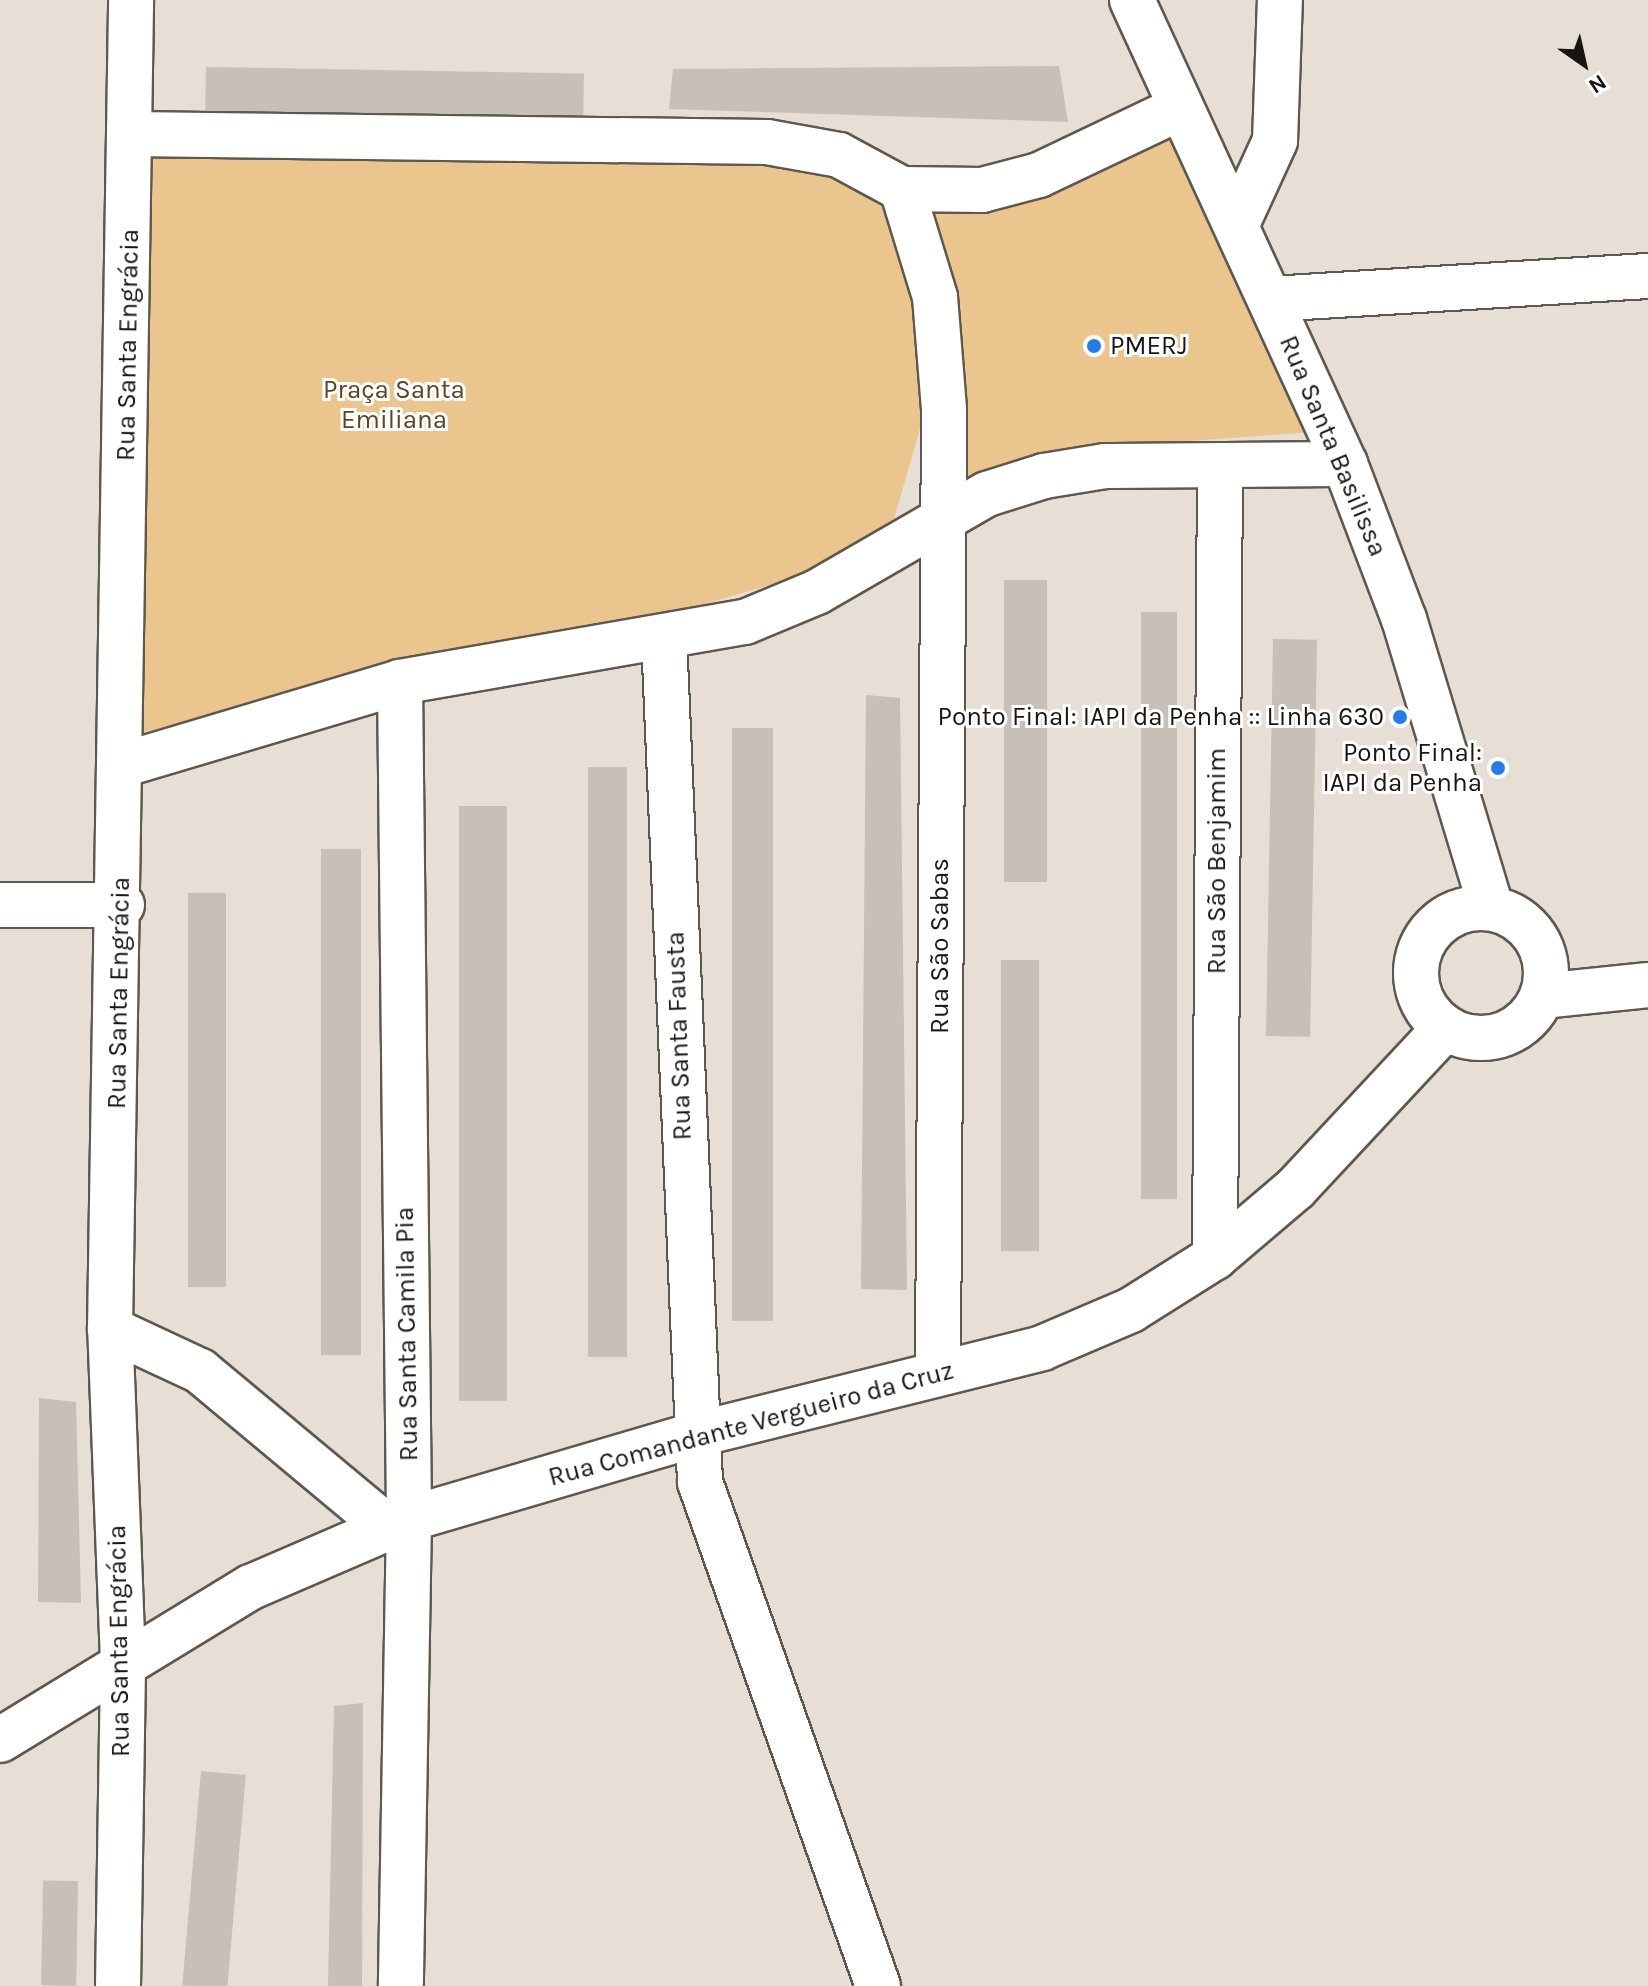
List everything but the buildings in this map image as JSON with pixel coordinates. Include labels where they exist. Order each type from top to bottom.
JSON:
[{"type":"street","name":"Rua Santa Engrácia","points":[[118,1986],[123,1662],[110,1329],[122,905],[131,0]]},
{"type":"street","name":"Rua Santa Basilissa","points":[[1132,0],[1178,109],[1237,224],[1345,464],[1404,619],[1491,908]]},
{"type":"street","points":[[1237,224],[1275,141],[1280,0]]},
{"type":"street","points":[[131,134],[767,142],[839,155],[902,189],[1002,188],[1178,109]]},
{"type":"street","points":[[902,189],[942,342],[941,518]]},
{"type":"street","points":[[1271,299],[1648,276]]},
{"type":"street","points":[[122,765],[400,682],[664,637],[785,608],[941,518],[1044,476],[1105,466],[1345,464]]},
{"type":"street","name":"Rua São Benjamim","points":[[1215,1257],[1220,466]]},
{"type":"street","name":"Rua São Sabas","points":[[938,1373],[941,518]]},
{"type":"street","name":"Rua Santa Fausta","points":[[664,637],[694,1435],[700,1482],[878,1986]]},
{"type":"street","name":"Rua Santa Camila Pia","points":[[400,682],[398,1523],[401,1986]]},
{"type":"street","points":[[0,905],[122,905]]},
{"type":"street","points":[[1491,908],[1518,918],[1537,939],[1546,967],[1542,996],[1526,1020],[1501,1034],[1472,1037],[1445,1028],[1421,1002],[1419,950],[1456,911],[1491,908]]},
{"type":"street","points":[[1542,996],[1648,985]]},
{"type":"street","name":"Rua Comandante Vergueiro da Cruz","points":[[0,1740],[123,1662],[251,1587],[398,1523],[694,1435],[1042,1348],[1131,1310],[1215,1257],[1296,1188],[1445,1028]]},
{"type":"street","points":[[110,1329],[177,1355],[398,1523]]},
{"type":"green space","points":[[1175,113],[1314,432],[1092,448],[959,491],[918,192]]},
{"type":"green space","name":"Praça Santa Emiliana","points":[[148,147],[813,155],[892,196],[923,299],[925,411],[892,526],[803,575],[634,625],[369,674],[129,736]]},
{"type":"place","name":"PMERJ","points":[[1094,346]]},
{"type":"place","name":"Ponto Final: IAPI da Penha :: Linha 630","points":[[1400,717]]},
{"type":"place","name":"Ponto Final: IAPI da Penha","points":[[1498,768]]}]
